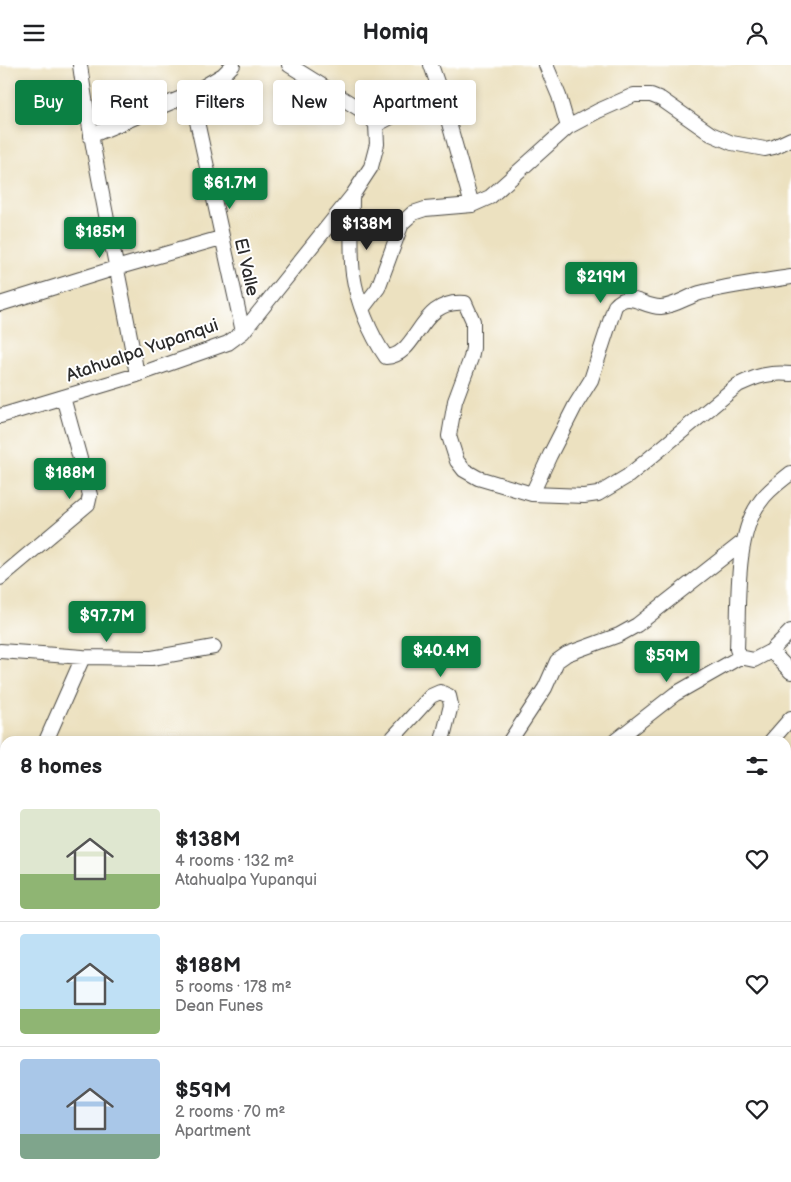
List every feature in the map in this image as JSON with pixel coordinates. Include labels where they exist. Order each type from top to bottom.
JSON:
[{"type":"street","points":[[80,65],[90,136],[125,306],[137,375]]},
{"type":"street","points":[[214,80],[223,75],[233,65]]},
{"type":"street","points":[[289,65],[355,106]]},
{"type":"street","points":[[432,65],[437,80]]},
{"type":"street","points":[[546,65],[559,97],[568,127]]},
{"type":"street","points":[[362,309],[378,288],[402,223],[413,213],[425,209],[472,205],[490,197],[568,127],[634,95],[651,95],[662,99],[711,134],[732,143],[765,149],[791,139]]},
{"type":"street","points":[[90,136],[177,99]]},
{"type":"street","name":"El Valle","points":[[197,125],[243,332]]},
{"type":"street","name":"Atahualpa Yupanqui","points":[[0,416],[137,375],[228,343],[243,332],[352,196],[371,167],[377,144],[376,125]]},
{"type":"street","points":[[450,125],[472,205]]},
{"type":"street","points":[[352,196],[353,273],[362,309],[379,347],[386,357],[395,357],[404,349],[439,307],[455,302],[465,303],[473,321],[473,348],[455,401],[449,436],[457,461],[464,470],[478,478],[532,494],[584,496],[598,494],[628,476],[738,385],[754,377],[774,373],[791,374]]},
{"type":"street","points":[[0,304],[221,238]]},
{"type":"street","points":[[532,494],[572,412],[591,380],[615,307],[620,301],[628,298],[658,307],[668,306],[697,294],[731,285],[791,277]]},
{"type":"street","points":[[0,578],[88,504],[90,495],[63,397]]},
{"type":"street","points":[[740,657],[737,649],[744,541],[750,521],[759,503],[791,473]]},
{"type":"street","points":[[513,736],[544,689],[557,661],[567,654],[619,635],[637,625],[744,541]]},
{"type":"street","points":[[621,736],[676,694],[740,657],[754,660],[771,651],[791,631]]},
{"type":"street","points":[[0,651],[83,657],[152,658],[214,647]]},
{"type":"street","points":[[771,651],[791,672]]},
{"type":"street","points":[[48,736],[83,657]]},
{"type":"street","points":[[395,736],[431,696],[440,692],[449,697],[451,705],[443,736]]},
{"type":"street","points":[[775,736],[791,718]]}]
